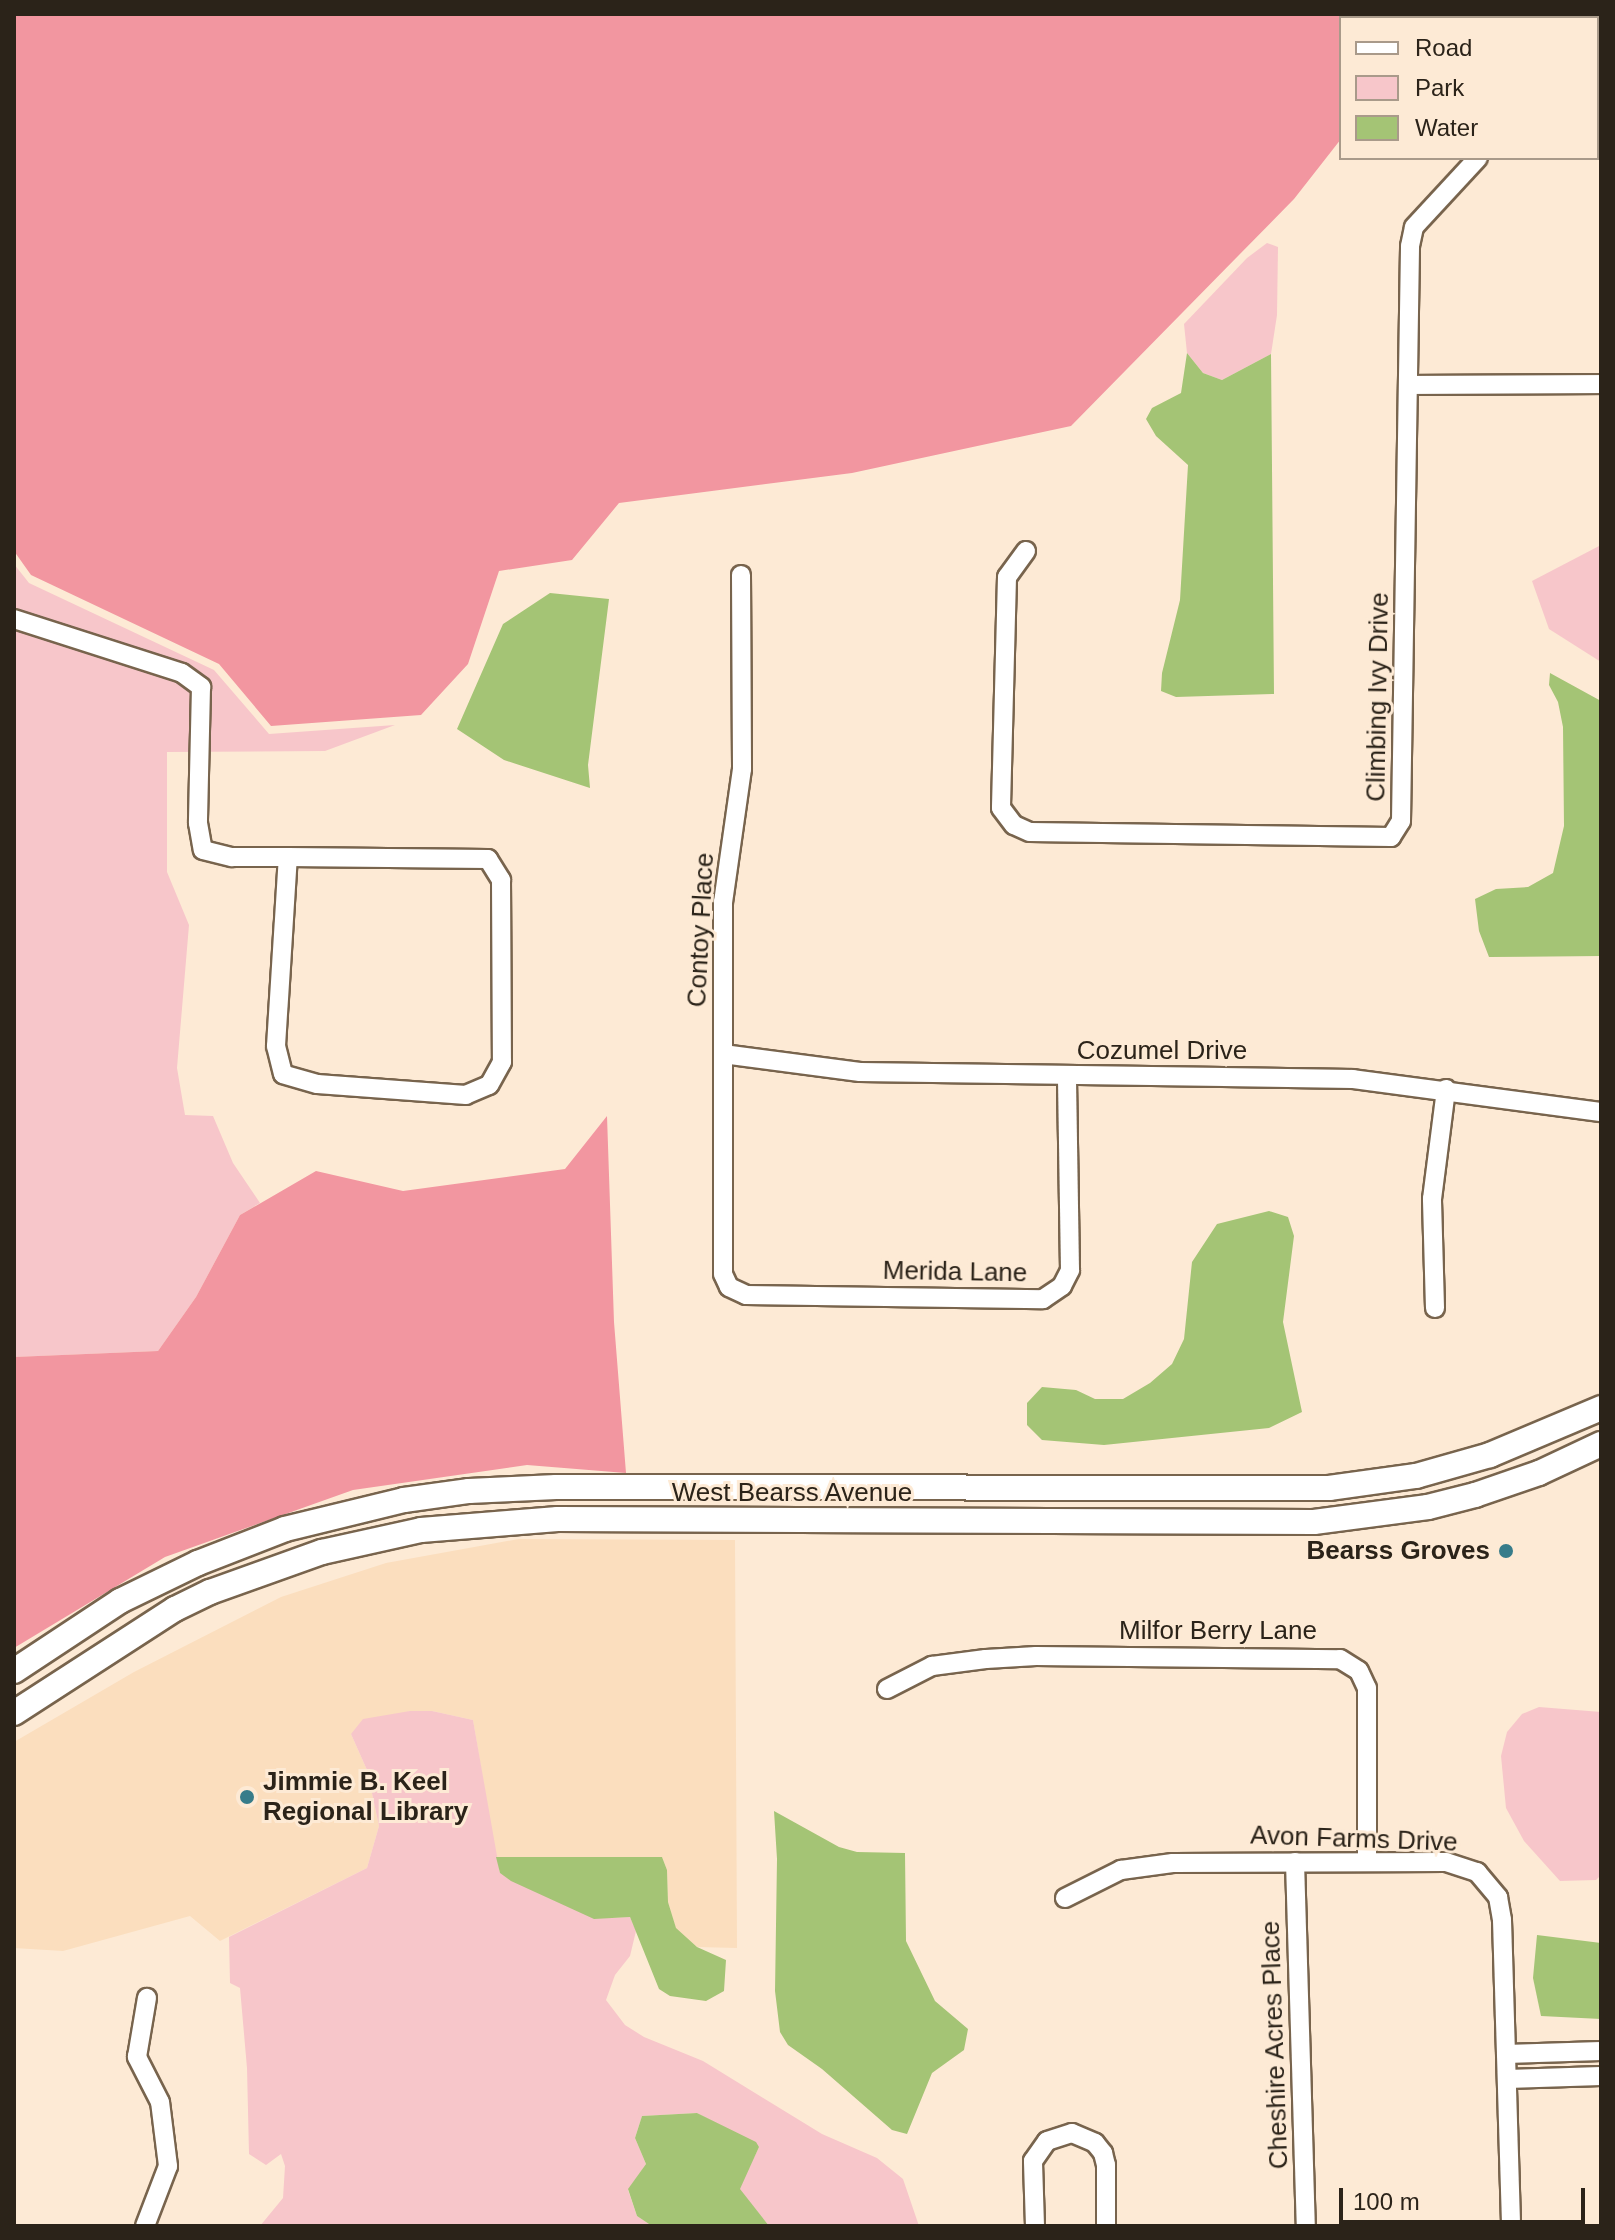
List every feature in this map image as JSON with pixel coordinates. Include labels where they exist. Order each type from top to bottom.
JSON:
[{"type":"main road","name":"West Bearss Avenue","points":[[14,1671],[88,1621],[158,1581],[245,1543],[314,1520],[374,1505],[445,1494],[556,1487],[1272,1491],[1329,1488],[1416,1476],[1490,1455],[1601,1408]]},
{"type":"main road","name":"West Bearss Avenue","points":[[24,1706],[175,1609],[210,1592],[322,1552],[421,1530],[558,1519],[1314,1522],[1392,1513],[1464,1498],[1539,1473],[1601,1444]]},
{"type":"main road","points":[[24,1706],[42,1667],[142,1602],[158,1581]]},
{"type":"street","name":"Climbing Ivy Drive","points":[[1026,551],[1007,577],[1001,808],[1014,825],[1030,832],[1391,837],[1401,821],[1411,385],[1410,246],[1414,227],[1476,160]]},
{"type":"street","points":[[1411,385],[1601,384]]},
{"type":"street","name":"Contoy Place","points":[[729,1287],[723,1274],[723,902],[742,769],[741,575]]},
{"type":"street","points":[[14,619],[182,673],[201,687],[198,823],[203,850],[232,857],[288,857],[488,859],[501,880],[502,1031],[502,1062],[489,1085],[466,1095],[317,1084],[283,1074],[276,1046],[288,857]]},
{"type":"street","name":"Cozumel Drive","points":[[723,1054],[860,1072],[1353,1079],[1601,1112]]},
{"type":"street","name":"Merida Lane","points":[[729,1287],[746,1295],[1043,1299],[1062,1286],[1070,1270],[1067,1077]]},
{"type":"street","points":[[1435,1308],[1432,1199],[1446,1089]]},
{"type":"street","name":"Milfor Berry Lane","points":[[887,1689],[932,1666],[986,1659],[1036,1656],[1340,1659],[1359,1671],[1367,1688],[1367,1861]]},
{"type":"street","name":"Avon Farms Drive","points":[[1065,1898],[1103,1877],[1141,1866],[1209,1861],[1367,1861],[1462,1865],[1491,1884],[1498,1897],[1502,1920],[1511,2226]]},
{"type":"street","name":"Cheshire Acres Place","points":[[1295,1862],[1306,2226]]},
{"type":"street","points":[[145,2226],[168,2166],[160,2102],[137,2057],[147,1998]]},
{"type":"street","points":[[1506,2054],[1595,2051],[1595,2076],[1507,2079]]},
{"type":"street","points":[[1035,2226],[1033,2161],[1047,2141],[1072,2133],[1095,2143],[1103,2153],[1106,2165],[1106,2226]]},
{"type":"shaded area","points":[[14,14],[1440,14],[1339,16],[1339,142],[1294,199],[1071,426],[852,473],[619,503],[572,560],[499,571],[468,664],[421,715],[271,726],[219,664],[31,575],[14,551]]},
{"type":"shaded area","points":[[607,1116],[614,1322],[626,1473],[527,1465],[353,1490],[165,1557],[14,1648],[14,1357],[158,1351],[196,1297],[240,1215],[316,1171],[403,1191],[565,1169]]},
{"type":"shaded area","points":[[519,1539],[735,1540],[737,1948],[697,1947],[676,1929],[668,1902],[667,1870],[662,1857],[496,1857],[473,1720],[432,1711],[410,1711],[351,1734],[367,1770],[379,1826],[367,1868],[220,1941],[190,1916],[63,1951],[14,1948],[14,1742],[134,1672],[281,1597],[386,1563]]},
{"type":"green space","points":[[1267,243],[1278,247],[1277,315],[1271,354],[1222,380],[1203,373],[1187,353],[1184,324],[1247,258]]},
{"type":"green space","points":[[1601,545],[1601,662],[1549,629],[1532,581]]},
{"type":"green space","points":[[14,564],[29,583],[214,670],[269,734],[395,725],[325,751],[167,752],[167,872],[189,925],[177,1068],[185,1115],[213,1116],[233,1163],[260,1203],[240,1215],[196,1297],[158,1351],[14,1357]]},
{"type":"green space","points":[[1539,1707],[1601,1712],[1601,1875],[1596,1880],[1560,1881],[1524,1841],[1506,1808],[1501,1756],[1507,1732],[1522,1714]]},
{"type":"green space","points":[[410,1711],[432,1711],[473,1720],[500,1873],[550,1898],[605,1918],[630,1917],[636,1931],[630,1956],[615,1975],[606,2000],[625,2025],[644,2037],[703,2061],[822,2134],[877,2158],[903,2179],[919,2226],[769,2226],[739,2189],[759,2147],[697,2113],[642,2116],[635,2138],[646,2164],[628,2190],[637,2216],[652,2226],[260,2226],[283,2198],[285,2166],[281,2154],[266,2165],[249,2154],[247,2068],[240,1988],[230,1983],[229,1937],[367,1868],[379,1826],[367,1770],[351,1734],[363,1719]]},
{"type":"water","points":[[1187,353],[1203,373],[1222,380],[1271,354],[1274,694],[1176,697],[1161,691],[1162,673],[1180,600],[1188,465],[1156,436],[1146,419],[1152,408],[1181,393]]},
{"type":"water","points":[[550,593],[609,599],[588,765],[590,788],[504,760],[457,729],[503,624]]},
{"type":"water","points":[[1550,673],[1601,701],[1601,956],[1489,957],[1479,931],[1475,899],[1496,889],[1528,887],[1553,873],[1564,826],[1563,727],[1558,702],[1549,685]]},
{"type":"water","points":[[1269,1211],[1288,1217],[1294,1236],[1283,1322],[1302,1412],[1269,1428],[1104,1445],[1042,1440],[1027,1425],[1027,1403],[1042,1387],[1076,1390],[1095,1399],[1123,1399],[1150,1383],[1172,1364],[1184,1339],[1192,1262],[1217,1224]]},
{"type":"water","points":[[774,1811],[839,1847],[857,1852],[905,1853],[906,1941],[935,2001],[968,2029],[964,2050],[932,2073],[907,2134],[892,2130],[822,2069],[788,2045],[780,2032],[775,1991],[777,1859]]},
{"type":"water","points":[[496,1857],[662,1857],[667,1870],[668,1902],[676,1928],[697,1947],[726,1960],[724,1991],[706,2001],[670,1996],[659,1989],[630,1917],[594,1919],[511,1881],[500,1873]]},
{"type":"water","points":[[1537,1935],[1601,1943],[1601,2019],[1541,2016],[1533,1978]]},
{"type":"water","points":[[697,2113],[756,2142],[759,2147],[740,2189],[769,2226],[652,2226],[637,2216],[628,2189],[646,2164],[635,2138],[642,2116]]},
{"type":"place","name":"Bearss Groves","points":[[1506,1551]]},
{"type":"place","name":"Jimmie B. Keel Regional Library","points":[[247,1797]]}]
